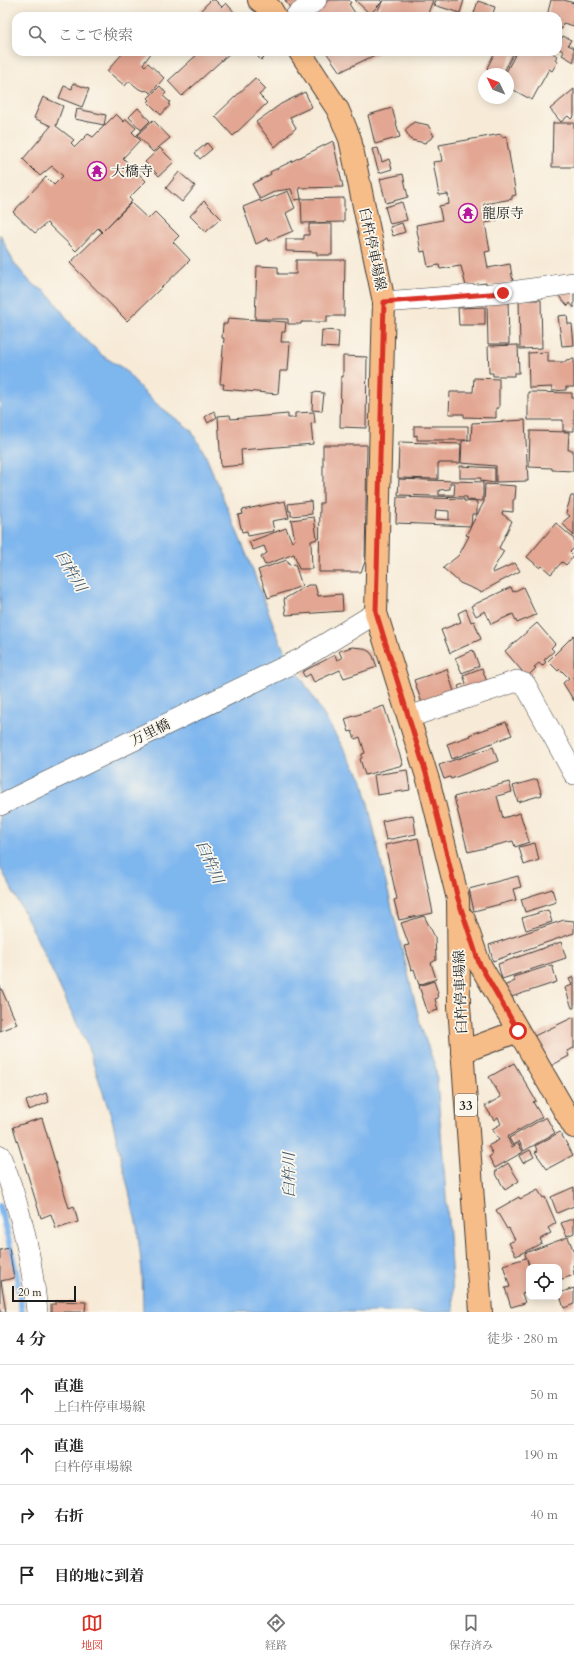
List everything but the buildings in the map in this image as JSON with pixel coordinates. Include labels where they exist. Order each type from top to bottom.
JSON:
[{"type":"main road","points":[[258,0],[272,12]]},
{"type":"main road","name":"臼杵停車場線","points":[[303,56],[338,110],[350,139],[384,302],[376,612],[429,783],[458,899],[459,1006],[481,1312]]},
{"type":"main road","points":[[458,899],[479,963],[574,1127]]},
{"type":"main road","points":[[462,1052],[518,1031]]},
{"type":"street","points":[[301,12],[316,0]]},
{"type":"street","points":[[384,302],[503,293],[574,282]]},
{"type":"street","name":"万里橋","points":[[0,805],[301,659],[376,612]]},
{"type":"street","points":[[408,717],[517,681],[525,684],[574,774]]},
{"type":"street","points":[[0,1156],[6,1171],[22,1227],[34,1281],[37,1312]]},
{"type":"water","name":"臼杵川","points":[[0,234],[14,263],[31,283],[46,292],[73,327],[103,356],[124,369],[144,392],[158,405],[191,430],[205,454],[250,563],[280,642],[363,781],[421,1027],[436,1069],[454,1312],[143,1312],[142,1271],[137,1226],[112,1119],[87,1045],[29,922],[0,867]]},
{"type":"waterway","points":[[0,1206],[16,1271],[22,1312]]},
{"type":"place","name":"大橋寺","points":[[97,171]]},
{"type":"place","name":"龍原寺","points":[[468,213]]},
{"type":"route","points":[[503,293],[384,302],[376,612],[429,783],[458,899],[479,963],[518,1031]]}]
